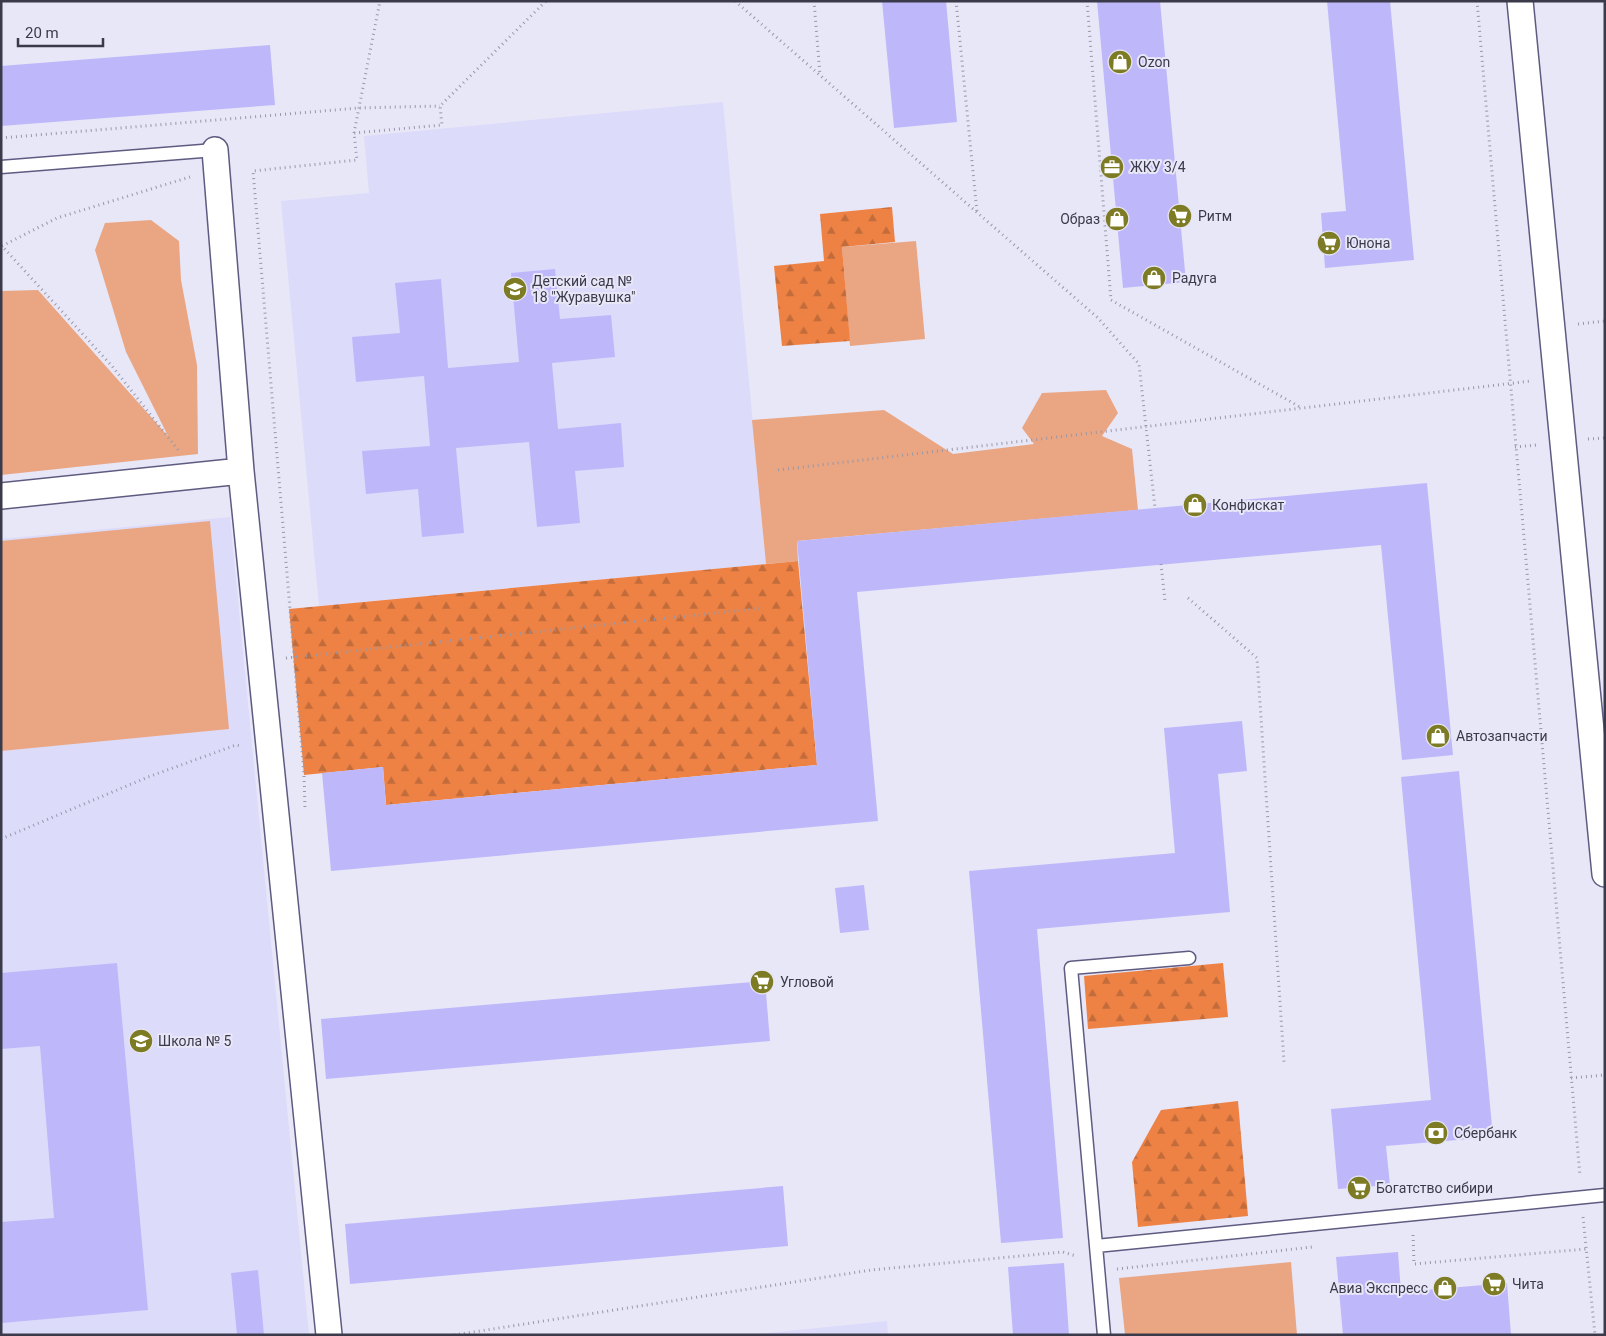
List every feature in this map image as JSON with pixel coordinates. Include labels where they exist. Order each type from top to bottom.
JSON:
[{"type":"street","points":[[1520,1],[1605,874]]},
{"type":"street","points":[[216,159],[241,471],[329,1335]]},
{"type":"street","points":[[1,496],[241,471]]},
{"type":"lane","points":[[1,167],[216,159]]},
{"type":"lane","points":[[1104,1335],[1071,968],[1189,958]]},
{"type":"lane","points":[[1096,1246],[1605,1195]]},
{"type":"path","points":[[305,814],[304,775],[253,171],[357,160],[354,133],[380,1]]},
{"type":"path","points":[[1,138],[359,108],[440,106],[546,1]]},
{"type":"path","points":[[735,1],[1098,318],[1139,364],[1155,508]]},
{"type":"path","points":[[814,1],[820,75]]},
{"type":"path","points":[[956,1],[977,212]]},
{"type":"path","points":[[1087,1],[1111,300],[1300,408]]},
{"type":"path","points":[[1477,1],[1594,1335]]},
{"type":"path","points":[[354,133],[442,125],[440,106]]},
{"type":"path","points":[[182,454],[112,366],[2,246],[57,218],[216,159]]},
{"type":"path","points":[[778,470],[1556,378]]},
{"type":"path","points":[[1161,564],[1165,601]]},
{"type":"path","points":[[1188,598],[1256,658],[1284,1062]]},
{"type":"path","points":[[260,662],[763,608]]},
{"type":"path","points":[[1,839],[148,777],[236,745],[254,748],[268,737]]},
{"type":"path","points":[[1571,1078],[1605,1075]]},
{"type":"path","points":[[1404,1235],[1413,1234],[1414,1264],[1586,1249]]},
{"type":"path","points":[[454,1335],[871,1270],[1063,1252],[1113,1269],[1306,1249],[1319,1246]]},
{"type":"shaded area","name":"Детский сад № 18 \"Журавушка\"","points":[[723,102],[766,564],[319,606],[281,201],[369,193],[364,136]]},
{"type":"shaded area","points":[[151,220],[179,241],[181,280],[197,365],[198,454],[1,475],[1,291],[38,290],[168,436],[126,352],[95,250],[105,223]]},
{"type":"shaded area","points":[[916,241],[925,339],[850,346],[842,247]]},
{"type":"shaded area","points":[[1106,390],[1118,413],[1102,436],[1132,449],[1138,510],[797,541],[798,561],[766,564],[752,420],[884,410],[953,454],[1034,444],[1022,428],[1042,393]]},
{"type":"shaded area","name":"Школа № 5","points":[[230,517],[309,1335],[1,1335],[1,539]]},
{"type":"shaded area","points":[[210,521],[229,729],[1,751],[1,541]]},
{"type":"shaded area","points":[[1291,1262],[1297,1335],[1125,1335],[1119,1278]]},
{"type":"shaded area","points":[[887,1321],[888,1335],[746,1335]]},
{"type":"green space","points":[[892,207],[895,242],[842,247],[850,341],[782,346],[774,266],[824,261],[820,214]]},
{"type":"green space","points":[[798,561],[817,765],[386,805],[383,767],[304,775],[289,609]]},
{"type":"green space","points":[[1223,963],[1228,1017],[1088,1029],[1084,976]]},
{"type":"green space","points":[[1238,1101],[1248,1216],[1138,1227],[1132,1162],[1161,1110]]},
{"type":"building","points":[[882,1],[946,1],[957,122],[894,128]]},
{"type":"building","points":[[1097,1],[1160,1],[1186,282],[1123,288]]},
{"type":"building","points":[[1327,1],[1390,1],[1414,260],[1325,268],[1321,213],[1346,211]]},
{"type":"building","points":[[270,45],[275,105],[1,126],[1,66]]},
{"type":"building","points":[[555,269],[560,319],[611,315],[615,357],[552,363],[558,429],[621,423],[624,467],[575,471],[580,523],[537,527],[529,442],[456,448],[464,533],[422,537],[418,489],[366,494],[362,451],[430,446],[424,376],[356,382],[352,337],[400,333],[395,283],[441,279],[448,368],[519,362],[511,273]]},
{"type":"building","points":[[1427,483],[1453,755],[1402,760],[1381,545],[857,592],[878,821],[331,871],[322,773],[383,767],[386,805],[817,765],[797,541]]},
{"type":"building","points":[[1242,721],[1247,771],[1218,774],[1230,912],[1037,929],[1063,1238],[1001,1243],[969,871],[1175,853],[1164,728]]},
{"type":"building","points":[[1459,771],[1493,1137],[1386,1146],[1390,1185],[1338,1189],[1331,1109],[1431,1100],[1401,777]]},
{"type":"building","points":[[864,885],[869,930],[840,933],[835,888]]},
{"type":"building","points":[[117,963],[148,1310],[2,1323],[1,1222],[54,1218],[40,1046],[1,1049],[1,973]]},
{"type":"building","points":[[765,981],[770,1041],[326,1079],[321,1019]]},
{"type":"building","points":[[783,1186],[788,1246],[350,1284],[345,1224]]},
{"type":"building","points":[[1398,1252],[1401,1292],[1507,1283],[1511,1335],[1343,1335],[1336,1257]]},
{"type":"building","points":[[1064,1263],[1069,1335],[1013,1335],[1008,1267]]},
{"type":"building","points":[[258,1270],[264,1335],[237,1335],[231,1273]]},
{"type":"place","name":"Ozon","points":[[1120,62]]},
{"type":"place","name":"ЖКУ 3/4","points":[[1112,167]]},
{"type":"place","name":"Ритм","points":[[1180,216]]},
{"type":"place","name":"Образ","points":[[1117,219]]},
{"type":"place","name":"Юнона","points":[[1329,243]]},
{"type":"place","name":"Радуга","points":[[1154,278]]},
{"type":"place","name":"Детский сад № 18 \"Журавушка\"","points":[[515,289]]},
{"type":"place","name":"Конфискат","points":[[1195,505]]},
{"type":"place","name":"Автозапчасти","points":[[1438,736]]},
{"type":"place","name":"Угловой","points":[[762,982]]},
{"type":"place","name":"Школа № 5","points":[[141,1041]]},
{"type":"place","name":"Сбербанк","points":[[1436,1133]]},
{"type":"place","name":"Богатство сибири","points":[[1359,1188]]},
{"type":"place","name":"Чита","points":[[1494,1284]]},
{"type":"place","name":"Авиа Экспресс","points":[[1445,1288]]}]
